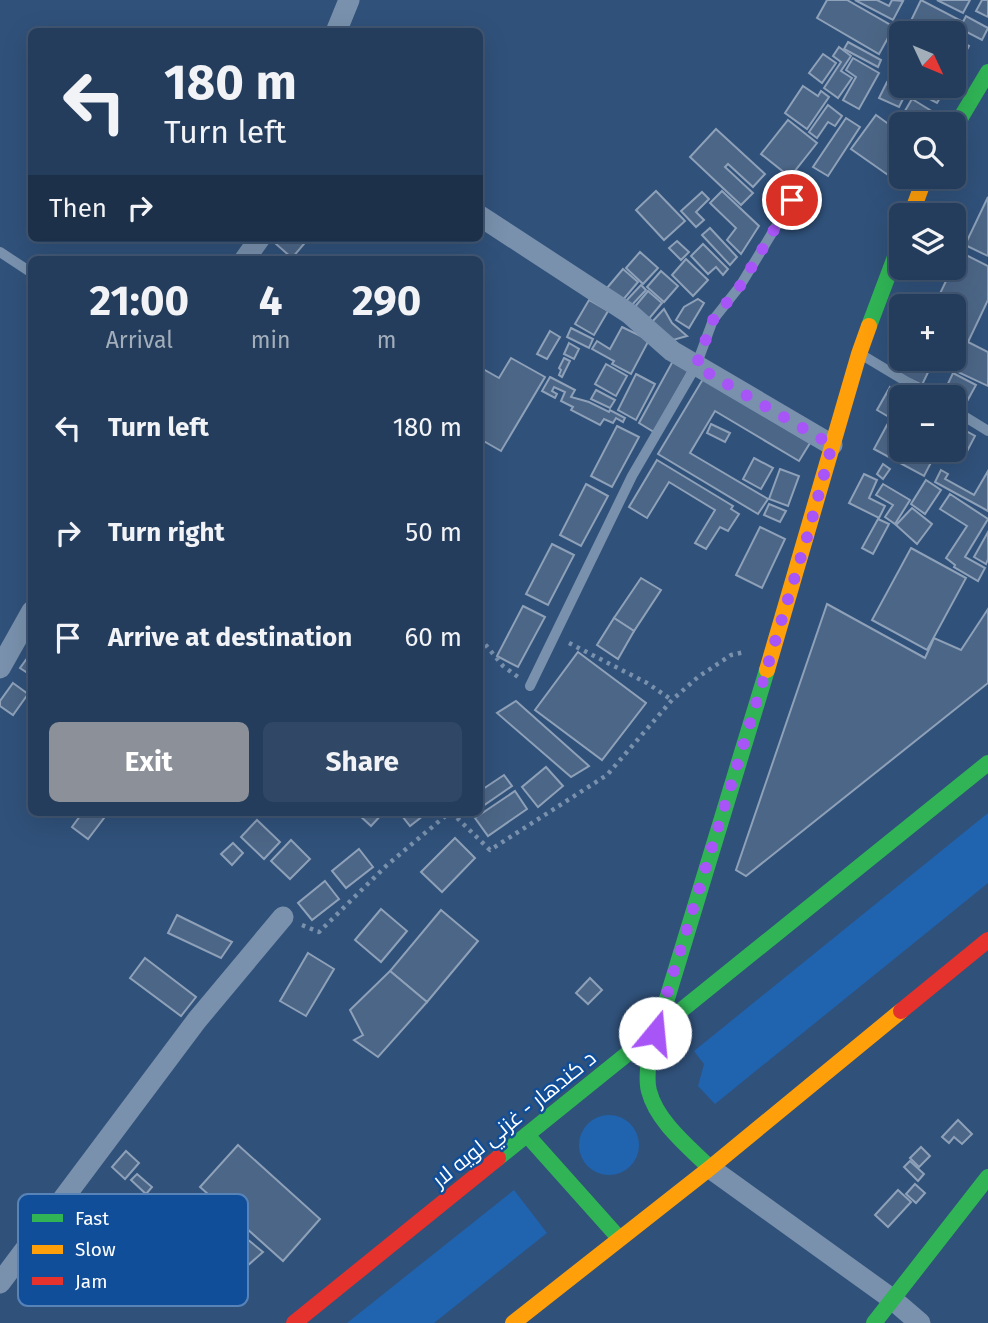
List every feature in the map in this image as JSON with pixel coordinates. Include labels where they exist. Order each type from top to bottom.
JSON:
[{"type":"main road","points":[[964,112],[988,72]]},
{"type":"main road","points":[[710,1168],[667,1121],[650,1091],[649,1058],[808,534],[859,354],[889,273]]},
{"type":"main road","name":"د کندهار - غزني لويه لار","points":[[294,1323],[988,763]]},
{"type":"main road","points":[[513,1323],[710,1168],[988,940]]},
{"type":"main road","points":[[527,1135],[620,1238]]},
{"type":"main road","points":[[874,1323],[988,1177]]},
{"type":"street","points":[[338,28],[349,0]]},
{"type":"street","points":[[483,218],[630,314],[672,351],[832,445]]},
{"type":"street","points":[[0,668],[28,618]]},
{"type":"street","points":[[67,1194],[197,1020],[283,917]]},
{"type":"street","points":[[710,1168],[892,1299],[920,1323]]},
{"type":"street","points":[[0,1283],[18,1259]]},
{"type":"lane","points":[[530,686],[632,476],[696,366],[713,320],[740,286],[792,200]]},
{"type":"lane","points":[[0,252],[28,270]]},
{"type":"lane","points":[[859,354],[912,385]]},
{"type":"lane","points":[[966,417],[988,431]]},
{"type":"path","points":[[555,636],[647,683],[672,700]]},
{"type":"path","points":[[483,642],[503,666],[530,686]]},
{"type":"path","points":[[454,816],[490,850],[607,775],[672,700],[698,677],[731,655],[774,646]]},
{"type":"path","points":[[283,917],[318,932],[387,865],[445,816]]},
{"type":"shaded area","points":[[988,813],[988,883],[715,1104],[698,1086],[704,1064],[694,1051]]},
{"type":"shaded area","points":[[603,1115],[615,1115],[631,1123],[637,1133],[637,1157],[631,1167],[615,1175],[603,1175],[587,1167],[579,1151],[579,1139],[587,1123]]},
{"type":"shaded area","points":[[514,1190],[547,1233],[434,1323],[347,1323]]},
{"type":"building","points":[[827,0],[847,0],[889,24],[889,36],[879,54],[817,18]]},
{"type":"building","points":[[855,0],[877,0],[889,6],[892,0],[903,1],[893,20]]},
{"type":"building","points":[[921,0],[961,21],[911,21]]},
{"type":"building","points":[[937,0],[970,0],[963,13]]},
{"type":"building","points":[[982,0],[988,0],[988,17],[976,11]]},
{"type":"building","points":[[966,16],[988,28],[982,40],[967,32],[966,34],[966,21],[964,21]]},
{"type":"building","points":[[848,42],[881,60],[878,67],[844,49]]},
{"type":"building","points":[[839,47],[851,56],[841,71],[852,78],[838,98],[824,88],[841,62],[833,56]]},
{"type":"building","points":[[823,54],[836,63],[822,83],[809,73]]},
{"type":"building","points":[[853,58],[879,73],[859,109],[843,100],[856,77],[846,70]]},
{"type":"building","points":[[887,82],[889,98],[904,98],[899,107],[879,98]]},
{"type":"building","points":[[803,86],[818,96],[821,91],[829,97],[807,129],[785,113]]},
{"type":"building","points":[[928,98],[940,98],[937,103]]},
{"type":"building","points":[[912,99],[933,112],[904,112]]},
{"type":"building","points":[[828,105],[842,116],[835,126],[828,122],[817,138],[809,132]]},
{"type":"building","points":[[876,115],[889,124],[889,176],[851,149]]},
{"type":"building","points":[[846,118],[860,127],[828,176],[813,167]]},
{"type":"building","points":[[788,120],[817,143],[790,177],[761,154]]},
{"type":"building","points":[[716,129],[765,174],[753,187],[728,164],[725,167],[753,193],[741,205],[690,157]]},
{"type":"building","points":[[656,191],[685,221],[664,240],[636,210]]},
{"type":"building","points":[[722,191],[759,226],[741,254],[727,240],[736,228],[710,203]]},
{"type":"building","points":[[702,192],[709,199],[696,212],[704,220],[696,227],[681,211]]},
{"type":"building","points":[[988,197],[988,256],[966,245]]},
{"type":"building","points":[[710,228],[737,257],[730,265],[702,235]]},
{"type":"building","points":[[677,241],[689,252],[681,260],[669,248]]},
{"type":"building","points":[[306,242],[294,256],[290,256],[276,244]]},
{"type":"building","points":[[703,244],[728,269],[723,275],[716,267],[708,274],[691,256]]},
{"type":"building","points":[[640,252],[658,268],[643,284],[626,268]]},
{"type":"building","points":[[966,255],[988,266],[988,300],[968,342],[988,352],[988,386],[956,371],[966,371],[966,294],[940,294],[947,280],[966,280]]},
{"type":"building","points":[[686,259],[708,280],[693,296],[672,275]]},
{"type":"building","points":[[623,269],[638,282],[622,301],[607,288]]},
{"type":"building","points":[[661,271],[678,286],[664,302],[647,287]]},
{"type":"building","points":[[641,285],[646,290],[630,307],[625,302]]},
{"type":"building","points":[[648,291],[662,303],[647,321],[633,309]]},
{"type":"building","points":[[698,299],[704,303],[689,328],[676,320],[684,307]]},
{"type":"building","points":[[589,300],[608,311],[594,335],[575,324]]},
{"type":"building","points":[[664,309],[672,323],[687,336],[673,340],[651,323]]},
{"type":"building","points":[[622,327],[649,340],[631,374],[592,349],[597,341],[610,349]]},
{"type":"building","points":[[571,328],[593,339],[589,348],[567,337]]},
{"type":"building","points":[[550,331],[560,337],[547,359],[537,354]]},
{"type":"building","points":[[569,343],[579,349],[574,359],[564,354]]},
{"type":"building","points":[[511,358],[545,377],[501,451],[483,441],[483,369],[499,378]]},
{"type":"building","points":[[564,358],[570,361],[562,377],[559,375],[559,368]]},
{"type":"building","points":[[674,359],[690,368],[654,432],[639,423]]},
{"type":"building","points":[[606,364],[627,376],[616,396],[595,384]]},
{"type":"building","points":[[898,371],[929,371],[922,385],[897,373]]},
{"type":"building","points":[[953,373],[976,385],[966,403],[966,385],[947,385]]},
{"type":"building","points":[[636,374],[655,384],[636,420],[618,410]]},
{"type":"building","points":[[550,377],[575,390],[571,397],[609,412],[610,410],[625,418],[623,422],[616,418],[613,423],[604,419],[600,425],[571,410],[573,407],[561,401],[565,392],[554,387],[552,391],[557,394],[555,398],[542,391]]},
{"type":"building","points":[[703,379],[810,443],[799,461],[715,411],[690,453],[768,499],[758,514],[658,454]]},
{"type":"building","points":[[889,389],[889,417],[877,410]]},
{"type":"building","points":[[596,390],[615,400],[610,408],[591,399]]},
{"type":"building","points":[[711,424],[730,433],[725,442],[707,433]]},
{"type":"building","points":[[887,425],[889,426],[889,457],[874,449]]},
{"type":"building","points":[[617,426],[639,437],[612,487],[591,476]]},
{"type":"building","points":[[966,431],[975,436],[966,453]]},
{"type":"building","points":[[754,458],[773,468],[761,489],[743,479]]},
{"type":"building","points":[[657,460],[733,506],[731,509],[739,514],[728,531],[720,527],[706,549],[695,543],[715,510],[669,482],[647,518],[629,507]]},
{"type":"building","points":[[898,462],[931,462],[924,476]]},
{"type":"building","points":[[883,464],[890,469],[883,479],[877,474]]},
{"type":"building","points":[[780,469],[799,476],[788,506],[769,499]]},
{"type":"building","points":[[941,470],[948,474],[945,479],[974,495],[988,471],[988,511],[935,482]]},
{"type":"building","points":[[864,474],[877,480],[869,498],[885,506],[879,518],[849,503]]},
{"type":"building","points":[[926,480],[941,490],[925,514],[911,504]]},
{"type":"building","points":[[586,484],[608,496],[581,546],[560,535]]},
{"type":"building","points":[[883,484],[910,500],[895,524],[885,517],[893,505],[876,495]]},
{"type":"building","points":[[950,494],[988,519],[965,557],[985,568],[978,581],[954,567],[946,558],[967,526],[940,509]]},
{"type":"building","points":[[769,504],[786,511],[780,522],[764,515]]},
{"type":"building","points":[[912,508],[932,524],[917,544],[896,525]]},
{"type":"building","points":[[878,519],[889,524],[873,554],[862,548]]},
{"type":"building","points":[[760,527],[785,539],[762,588],[736,575]]},
{"type":"building","points":[[988,532],[988,559],[986,564],[974,557]]},
{"type":"building","points":[[552,544],[574,555],[548,605],[526,594]]},
{"type":"building","points":[[911,548],[966,578],[927,650],[872,620]]},
{"type":"building","points":[[641,578],[661,590],[634,631],[614,618]]},
{"type":"building","points":[[827,604],[925,658],[934,638],[961,650],[988,609],[988,683],[746,876],[736,870]]},
{"type":"building","points":[[523,606],[545,617],[518,667],[497,656]]},
{"type":"building","points":[[614,618],[634,631],[618,659],[597,645]]},
{"type":"building","points":[[578,652],[646,703],[602,760],[535,710]]},
{"type":"building","points":[[28,657],[28,673],[20,668]]},
{"type":"building","points":[[13,683],[28,694],[13,715],[0,706],[0,701]]},
{"type":"building","points":[[516,701],[589,766],[571,777],[497,713]]},
{"type":"building","points":[[546,767],[563,786],[538,807],[522,787]]},
{"type":"building","points":[[504,775],[512,786],[483,806],[483,789]]},
{"type":"building","points":[[515,791],[527,809],[488,836],[475,818],[483,816],[483,813]]},
{"type":"building","points":[[80,816],[104,818],[88,839],[72,827]]},
{"type":"building","points":[[360,816],[380,816],[371,826]]},
{"type":"building","points":[[402,816],[423,816],[410,826]]},
{"type":"building","points":[[257,820],[280,842],[264,859],[241,837]]},
{"type":"building","points":[[455,838],[475,858],[442,892],[421,872]]},
{"type":"building","points":[[291,840],[310,859],[290,879],[271,861]]},
{"type":"building","points":[[233,843],[243,853],[232,865],[221,854]]},
{"type":"building","points":[[359,849],[373,867],[346,888],[332,871]]},
{"type":"building","points":[[325,881],[339,899],[312,920],[298,903]]},
{"type":"building","points":[[381,909],[407,931],[381,962],[355,940]]},
{"type":"building","points":[[441,910],[478,941],[427,1002],[390,971]]},
{"type":"building","points":[[177,915],[232,942],[221,958],[168,933]]},
{"type":"building","points":[[308,953],[334,969],[306,1016],[280,1001]]},
{"type":"building","points":[[145,958],[196,997],[181,1016],[130,978]]},
{"type":"building","points":[[390,971],[427,1002],[378,1057],[354,1040],[363,1035],[350,1010]]},
{"type":"building","points":[[590,978],[602,990],[588,1004],[576,993]]},
{"type":"building","points":[[958,1120],[972,1134],[962,1144],[954,1137],[949,1143],[942,1137]]},
{"type":"building","points":[[238,1145],[320,1219],[283,1261],[248,1230],[248,1194],[208,1194],[200,1187]]},
{"type":"building","points":[[921,1147],[930,1156],[919,1167],[910,1158]]},
{"type":"building","points":[[126,1151],[139,1163],[125,1179],[112,1167]]},
{"type":"building","points":[[910,1161],[924,1174],[918,1181],[904,1167]]},
{"type":"building","points":[[137,1174],[152,1187],[146,1194],[131,1180]]},
{"type":"building","points":[[915,1184],[925,1193],[916,1203],[906,1194]]},
{"type":"building","points":[[898,1190],[911,1202],[888,1227],[875,1215]]},
{"type":"building","points":[[248,1240],[263,1252],[248,1265]]},
{"type":"traffic: fast","points":[[964,112],[988,72]]},
{"type":"traffic: fast","points":[[869,326],[889,273]]},
{"type":"traffic: fast","points":[[710,1168],[659,1113],[648,1087],[649,1058],[767,670]]},
{"type":"traffic: fast","points":[[498,1158],[988,763]]},
{"type":"traffic: fast","points":[[527,1135],[619,1238]]},
{"type":"traffic: fast","points":[[874,1323],[988,1177]]},
{"type":"traffic: slow","points":[[915,203],[921,189]]},
{"type":"traffic: slow","points":[[767,670],[869,326]]},
{"type":"traffic: slow","points":[[513,1323],[710,1168],[901,1011]]},
{"type":"traffic: jam","points":[[901,1011],[988,940]]},
{"type":"traffic: jam","points":[[294,1323],[498,1158]]},
{"type":"route","points":[[655,1033],[808,534],[832,445],[696,366],[713,320],[740,286],[792,200]]}]
